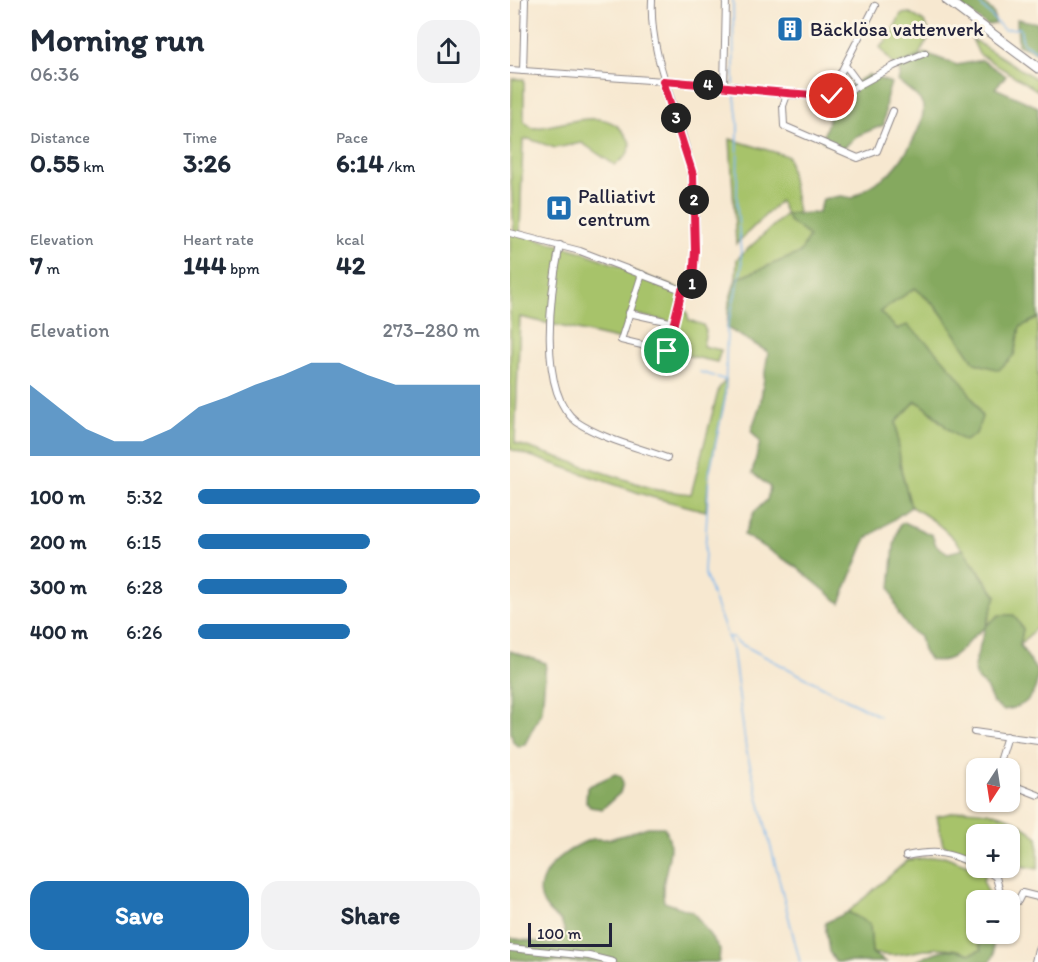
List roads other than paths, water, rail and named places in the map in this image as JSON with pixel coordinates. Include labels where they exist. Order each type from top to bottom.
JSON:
[{"type":"street","points":[[523,71],[525,0]]},
{"type":"street","points":[[510,233],[560,245],[692,294],[695,251],[693,175],[663,81],[654,33],[652,0]]},
{"type":"street","points":[[724,86],[726,0]]},
{"type":"street","points":[[947,0],[1038,68]]},
{"type":"street","points":[[832,96],[875,6]]},
{"type":"street","points":[[510,70],[832,96],[843,94],[925,53]]},
{"type":"street","points":[[845,65],[859,84]]},
{"type":"street","points":[[787,94],[783,106],[784,126],[858,158],[877,151],[894,111]]},
{"type":"street","points":[[560,245],[551,308],[549,351],[553,378],[559,394],[576,421],[667,458]]},
{"type":"street","points":[[642,274],[621,340],[667,351],[682,290]]},
{"type":"street","points":[[629,313],[674,323]]},
{"type":"street","points":[[974,732],[1038,741]]},
{"type":"street","points":[[1000,758],[1007,736]]},
{"type":"street","points":[[1020,788],[1038,795]]},
{"type":"street","points":[[906,856],[934,850],[966,861]]},
{"type":"street","points":[[1020,898],[1022,893],[1038,897]]},
{"type":"street","points":[[510,948],[569,954],[613,962]]},
{"type":"street","points":[[1035,962],[1038,950]]},
{"type":"street","points":[[569,954],[576,962]]},
{"type":"waterway","points":[[733,0],[734,84]]},
{"type":"waterway","points":[[976,0],[1004,30],[1020,28],[1023,43],[1038,52]]},
{"type":"waterway","points":[[734,89],[738,123],[737,206],[742,266],[727,328],[725,399],[709,474],[704,572],[733,651],[746,749],[800,962]]},
{"type":"waterway","points":[[700,372],[714,376]]},
{"type":"waterway","points":[[717,377],[725,380]]},
{"type":"waterway","points":[[727,637],[733,637],[737,642],[879,716]]},
{"type":"place","name":"Bäcklösa vattenverk","points":[[790,29]]},
{"type":"place","name":"Palliativt centrum","points":[[559,208]]}]
